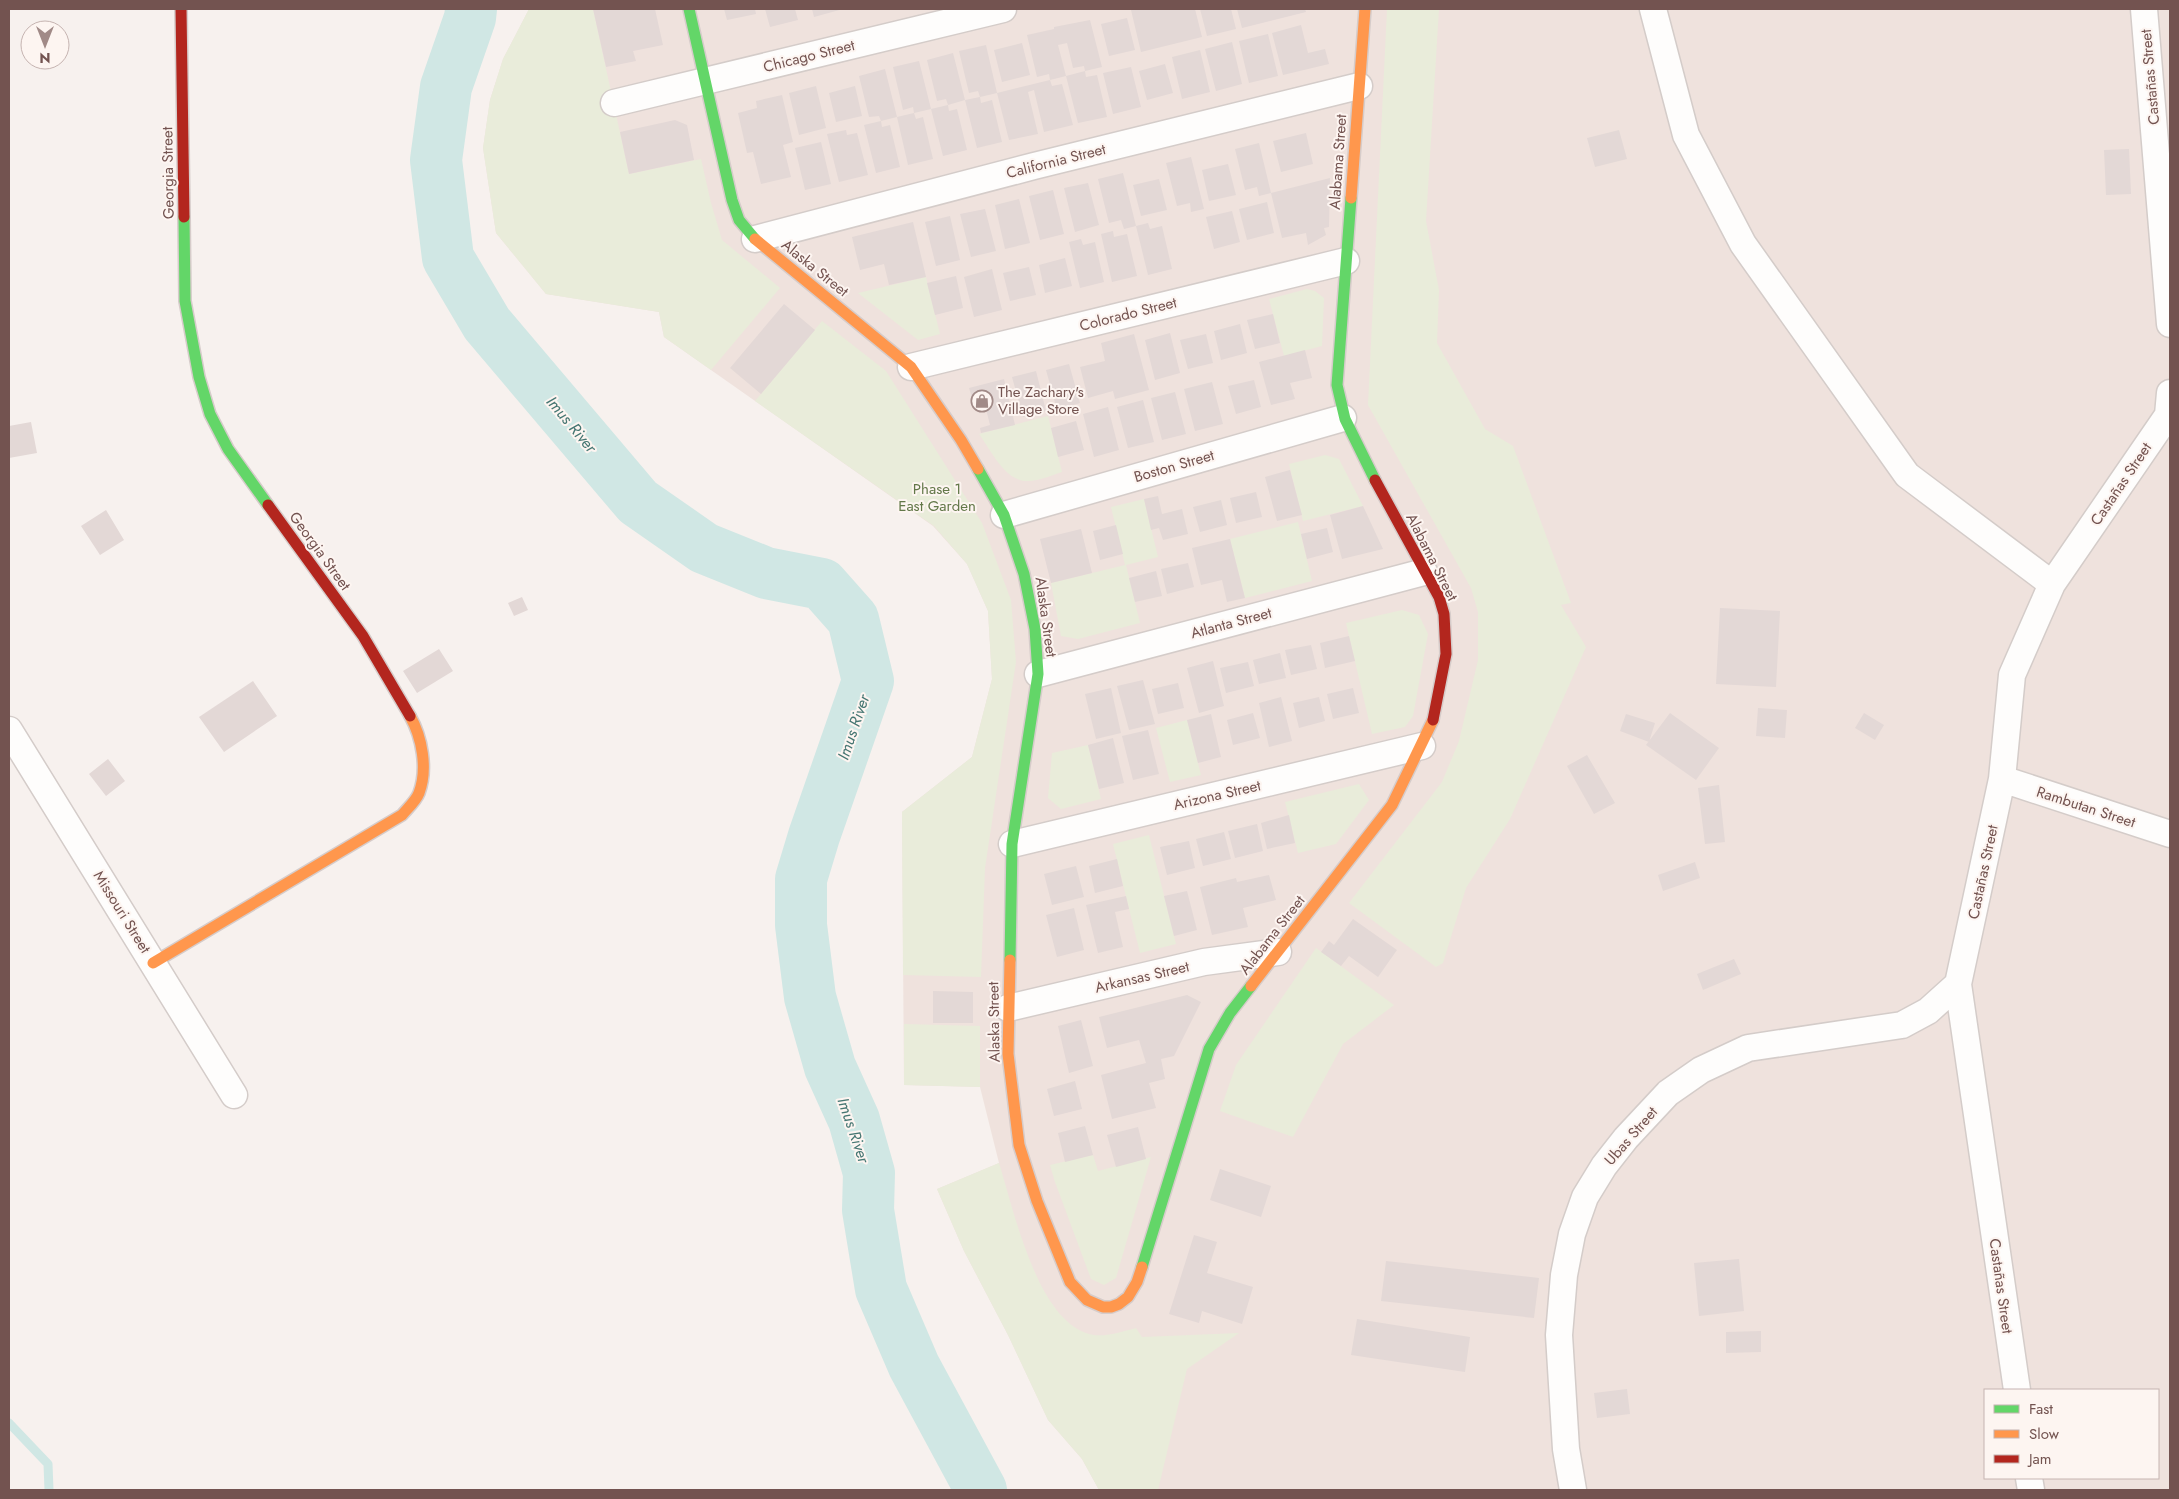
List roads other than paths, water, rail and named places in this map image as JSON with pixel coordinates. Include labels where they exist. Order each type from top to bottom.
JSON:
[{"type":"street","name":"Georgia Street","points":[[154,963],[402,815],[420,794],[423,768],[421,745],[412,720],[363,636],[228,449],[210,414],[199,377],[185,301],[181,9]]},
{"type":"street","name":"Alaska Street","points":[[689,9],[732,200],[740,220],[755,239],[911,367],[961,440],[1004,514],[1024,574],[1032,605],[1038,674],[1012,844],[1008,1054],[1019,1146],[1037,1201],[1076,1292],[1086,1301],[1111,1307]]},
{"type":"street","name":"Chicago Street","points":[[614,103],[1003,9]]},
{"type":"street","name":"Alabama Street","points":[[1111,1307],[1124,1301],[1138,1279],[1210,1049],[1230,1014],[1392,805],[1434,718],[1443,673],[1446,630],[1439,597],[1343,418],[1338,401],[1337,385],[1365,9]]},
{"type":"street","points":[[1653,9],[1686,135],[1748,252],[1907,475],[2052,584]]},
{"type":"street","name":"Castañas Street","points":[[2144,9],[2170,324]]},
{"type":"street","name":"California Street","points":[[755,239],[1034,166],[1359,86]]},
{"type":"street","name":"Colorado Street","points":[[911,367],[1346,261]]},
{"type":"street","name":"Castañas Street","points":[[2017,1389],[1958,984],[2002,778],[2012,675],[2052,584],[2168,414],[2170,393]]},
{"type":"street","name":"Boston Street","points":[[1004,514],[1343,418]]},
{"type":"street","name":"Atlanta Street","points":[[1038,674],[1424,572]]},
{"type":"street","name":"Missouri Street","points":[[9,730],[234,1095]]},
{"type":"street","name":"Arizona Street","points":[[1012,844],[1422,746]]},
{"type":"street","name":"Rambutan Street","points":[[2002,778],[2170,834]]},
{"type":"street","name":"Arkansas Street","points":[[1008,1008],[1204,962],[1278,952]]},
{"type":"street","name":"Ubas Street","points":[[1573,1490],[1566,1449],[1559,1335],[1564,1275],[1572,1234],[1585,1197],[1604,1166],[1626,1138],[1668,1093],[1701,1070],[1748,1048],[1902,1025],[1928,1010],[1958,984]]},
{"type":"waterway","name":"Imus River","points":[[471,9],[470,18],[446,87],[436,160],[448,258],[487,324],[638,502],[704,548],[766,573],[822,584],[853,619],[868,681],[801,879],[801,925],[810,997],[830,1067],[854,1120],[869,1173],[868,1210],[881,1289],[914,1366],[981,1490]]},
{"type":"waterway","points":[[9,1423],[48,1464],[49,1490]]},
{"type":"place","name":"The Zachary's Village Store","points":[[982,401]]},
{"type":"park label","name":"Phase 1 East Garden","points":[[937,498]]}]
